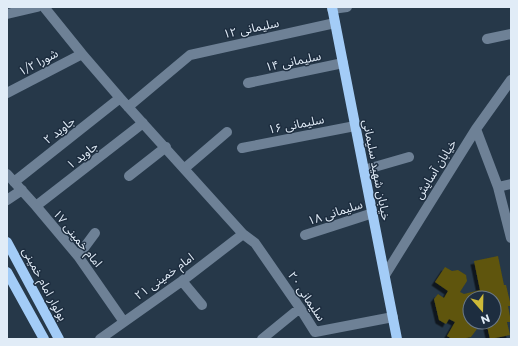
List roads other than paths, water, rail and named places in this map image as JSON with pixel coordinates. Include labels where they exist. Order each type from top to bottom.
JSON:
[{"type":"main road","name":"خیابان شهید سلیمانی","points":[[332,8],[397,339]]},
{"type":"main road","name":"بولوار امام خمینی","points":[[7,242],[59,339]]},
{"type":"main road","points":[[7,272],[44,339]]},
{"type":"street","points":[[7,14],[37,7]]},
{"type":"street","name":"سلیمانی ۲۰","points":[[44,7],[128,107],[244,234],[255,243],[315,332],[393,317]]},
{"type":"street","points":[[332,8],[347,7]]},
{"type":"street","name":"سلیمانی ۱۲","points":[[128,107],[190,55],[335,23]]},
{"type":"street","points":[[487,39],[511,34]]},
{"type":"street","name":"شورا ۱/۲","points":[[7,93],[82,54]]},
{"type":"street","name":"سلیمانی ۱۴","points":[[248,83],[343,63]]},
{"type":"street","name":"خیابان آسایش","points":[[385,275],[476,129],[511,80]]},
{"type":"street","name":"جاوید ۲","points":[[14,182],[120,98]]},
{"type":"street","name":"جاوید ۱","points":[[36,206],[143,123]]},
{"type":"street","name":"سلیمانی ۱۶","points":[[242,148],[355,126]]},
{"type":"street","points":[[476,129],[509,221],[511,238]]},
{"type":"street","points":[[185,168],[227,132]]},
{"type":"street","points":[[129,176],[166,148]]},
{"type":"street","points":[[364,170],[410,157]]},
{"type":"street","name":"امام خمینی ۱۷","points":[[7,174],[78,256],[124,322]]},
{"type":"street","points":[[498,187],[511,184]]},
{"type":"street","points":[[7,200],[22,190]]},
{"type":"street","name":"سلیمانی ۱۸","points":[[305,235],[373,213]]},
{"type":"street","points":[[78,256],[95,233]]},
{"type":"street","name":"امام خمینی ۲۱","points":[[100,339],[182,281],[244,234]]},
{"type":"street","points":[[182,281],[202,305]]},
{"type":"street","points":[[262,339],[300,308]]}]
